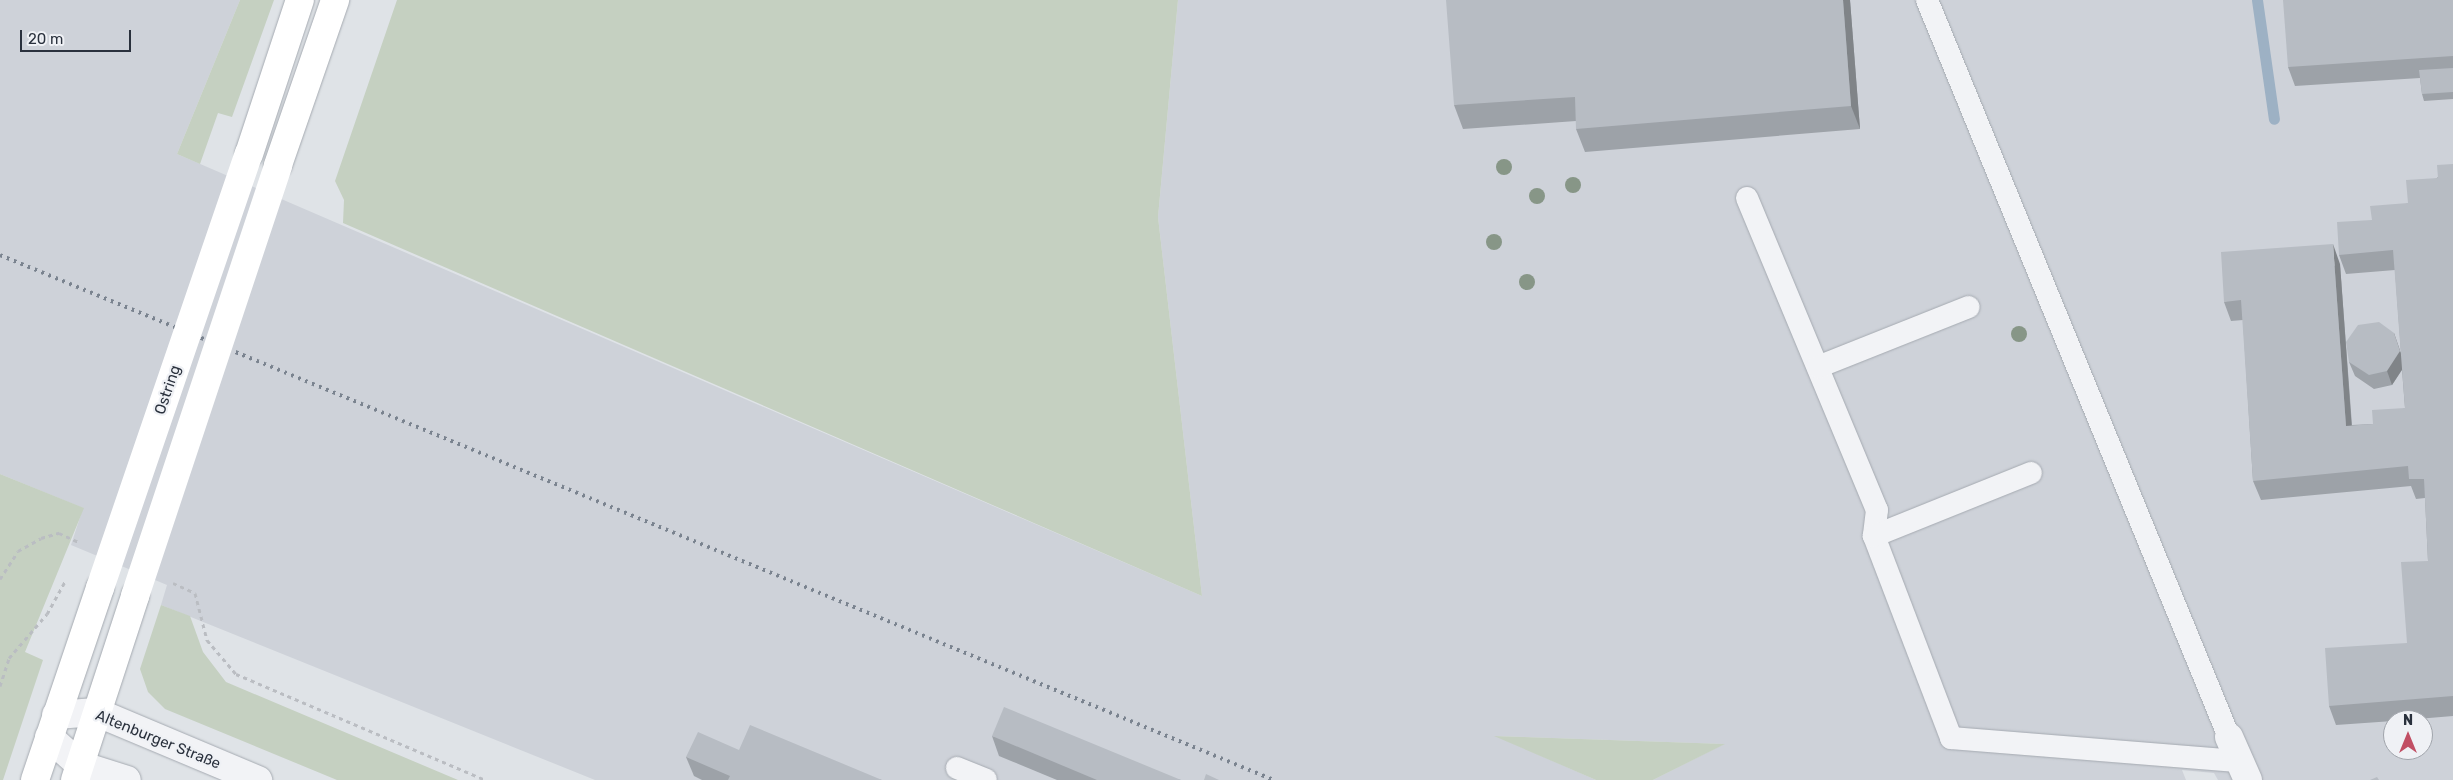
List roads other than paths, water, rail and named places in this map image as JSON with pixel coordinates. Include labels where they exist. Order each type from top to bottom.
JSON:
[{"type":"main road","name":"Ostring","points":[[35,780],[300,0]]},
{"type":"main road","points":[[78,773],[96,712],[278,165],[335,0]]},
{"type":"street","name":"Altenburger Straße","points":[[52,726],[96,712],[258,780]]},
{"type":"street","points":[[52,726],[78,773],[127,780]]},
{"type":"street","points":[[2230,737],[2244,771]]},
{"type":"lane","points":[[1927,0],[2230,737]]},
{"type":"lane","points":[[1747,198],[1877,510],[1874,536],[1951,738],[2244,771]]},
{"type":"lane","points":[[1818,367],[1969,306]]},
{"type":"lane","points":[[1874,536],[2031,473]]},
{"type":"lane","points":[[957,768],[986,780]]},
{"type":"waterway","points":[[2257,0],[2274,119]]},
{"type":"railway","points":[[0,255],[1274,780]]}]
